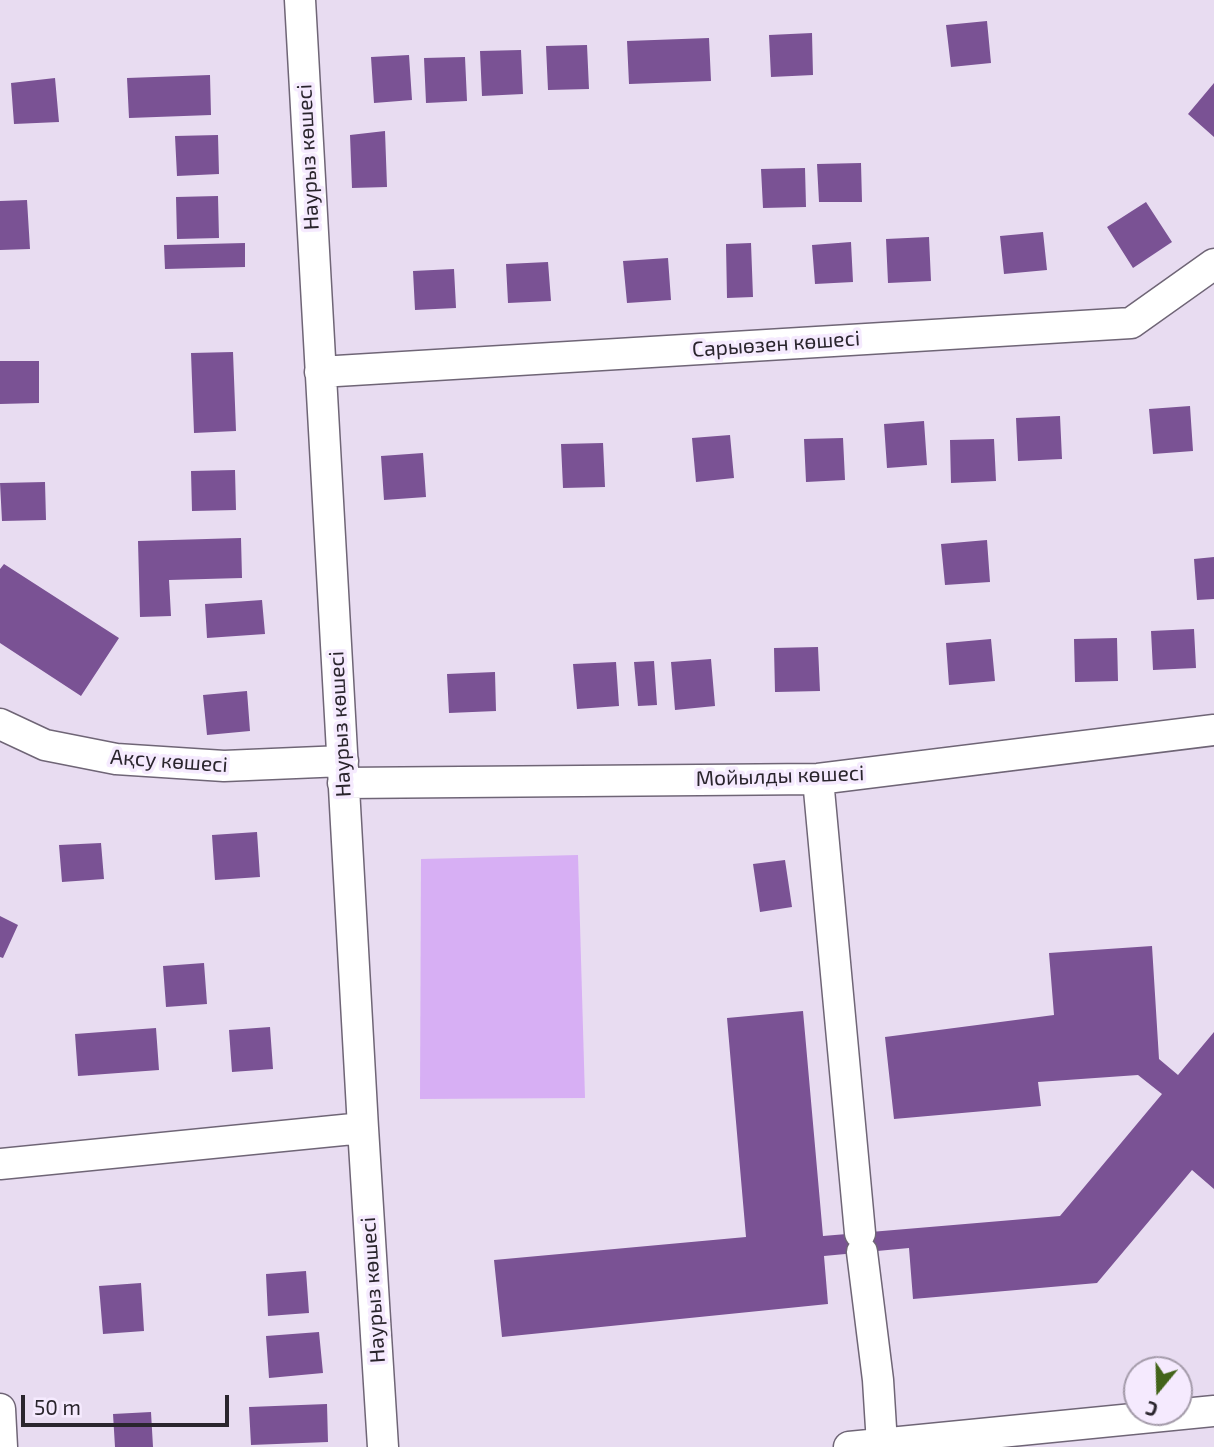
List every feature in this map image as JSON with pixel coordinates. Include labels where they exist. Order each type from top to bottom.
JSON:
[{"type":"street","name":"Наурыз көшесі","points":[[300,0],[383,1447]]},
{"type":"street","name":"Сарыөзен көшесі","points":[[320,372],[1131,323],[1214,264]]},
{"type":"street","name":"Ақсу көшесі","points":[[0,724],[46,745],[116,759],[343,772]]},
{"type":"street","name":"Мойылды көшесі","points":[[343,772],[818,779],[1214,730]]},
{"type":"street","points":[[818,779],[861,1243],[878,1380],[881,1444]]},
{"type":"street","points":[[0,1164],[363,1128]]},
{"type":"street","points":[[0,1409],[2,1447]]},
{"type":"street","points":[[849,1447],[1019,1439],[1214,1411]]},
{"type":"shaded area","points":[[578,855],[585,1098],[420,1099],[421,859]]},
{"type":"building","points":[[987,21],[991,63],[951,67],[946,25]]},
{"type":"building","points":[[812,33],[813,75],[771,77],[769,35]]},
{"type":"building","points":[[709,38],[711,81],[629,84],[627,41]]},
{"type":"building","points":[[587,45],[589,89],[548,90],[546,46]]},
{"type":"building","points":[[521,50],[523,94],[482,96],[480,51]]},
{"type":"building","points":[[409,55],[412,100],[374,103],[371,57]]},
{"type":"building","points":[[465,57],[467,101],[426,103],[424,58]]},
{"type":"building","points":[[210,75],[211,115],[129,118],[127,78]]},
{"type":"building","points":[[55,78],[59,122],[14,124],[11,83]]},
{"type":"building","points":[[1214,83],[1214,137],[1188,114]]},
{"type":"building","points":[[385,131],[387,187],[352,188],[350,135]]},
{"type":"building","points":[[218,135],[219,174],[177,176],[175,136]]},
{"type":"building","points":[[861,163],[862,202],[819,202],[817,164]]},
{"type":"building","points":[[805,168],[806,207],[763,208],[761,169]]},
{"type":"building","points":[[218,196],[219,238],[177,239],[176,197]]},
{"type":"building","points":[[27,200],[30,249],[0,250],[0,201]]},
{"type":"building","points":[[1146,202],[1172,242],[1133,268],[1107,227]]},
{"type":"building","points":[[1043,232],[1047,270],[1004,274],[1000,236]]},
{"type":"building","points":[[929,237],[931,281],[888,283],[886,239]]},
{"type":"building","points":[[851,242],[853,282],[815,284],[812,245]]},
{"type":"building","points":[[245,243],[245,267],[165,269],[164,245]]},
{"type":"building","points":[[751,243],[753,297],[727,298],[726,244]]},
{"type":"building","points":[[668,258],[671,300],[627,303],[623,261]]},
{"type":"building","points":[[548,262],[551,301],[508,303],[506,264]]},
{"type":"building","points":[[454,269],[456,308],[415,310],[413,271]]},
{"type":"building","points":[[233,352],[236,431],[194,433],[191,353]]},
{"type":"building","points":[[0,361],[39,361],[39,403],[0,404]]},
{"type":"building","points":[[1190,406],[1193,451],[1153,454],[1149,409]]},
{"type":"building","points":[[1060,416],[1062,459],[1018,461],[1016,418]]},
{"type":"building","points":[[924,421],[927,465],[887,468],[884,424]]},
{"type":"building","points":[[730,435],[734,478],[696,482],[692,438]]},
{"type":"building","points":[[843,438],[845,480],[806,482],[804,439]]},
{"type":"building","points":[[994,439],[996,481],[951,483],[950,440]]},
{"type":"building","points":[[603,443],[605,487],[563,488],[561,444]]},
{"type":"building","points":[[423,453],[426,497],[384,500],[381,456]]},
{"type":"building","points":[[235,470],[236,510],[192,511],[191,471]]},
{"type":"building","points":[[45,482],[46,520],[2,521],[0,483]]},
{"type":"building","points":[[241,538],[242,578],[169,580],[171,616],[140,617],[138,541]]},
{"type":"building","points":[[987,540],[990,582],[945,585],[941,544]]},
{"type":"building","points":[[1214,557],[1214,599],[1197,600],[1194,559]]},
{"type":"building","points":[[4,564],[119,638],[81,696],[0,643],[0,569]]},
{"type":"building","points":[[262,600],[265,634],[207,638],[205,604]]},
{"type":"building","points":[[1194,629],[1196,668],[1153,670],[1151,631]]},
{"type":"building","points":[[1117,638],[1118,681],[1075,682],[1074,639]]},
{"type":"building","points":[[991,639],[995,681],[949,685],[946,643]]},
{"type":"building","points":[[818,647],[820,691],[775,692],[774,648]]},
{"type":"building","points":[[711,659],[715,706],[675,710],[671,662]]},
{"type":"building","points":[[654,661],[657,705],[638,706],[634,662]]},
{"type":"building","points":[[616,662],[619,706],[577,709],[573,664]]},
{"type":"building","points":[[495,672],[496,711],[449,713],[447,674]]},
{"type":"building","points":[[247,691],[250,731],[207,735],[203,695]]},
{"type":"building","points":[[257,832],[260,877],[215,880],[212,835]]},
{"type":"building","points":[[101,843],[104,879],[62,882],[59,845]]},
{"type":"building","points":[[785,860],[792,907],[760,912],[753,864]]},
{"type":"building","points":[[0,916],[18,925],[3,958],[0,957]]},
{"type":"building","points":[[1152,946],[1159,1059],[1178,1075],[1214,1032],[1214,1189],[1192,1170],[1097,1283],[913,1299],[909,1248],[824,1256],[828,1304],[502,1337],[494,1260],[746,1237],[727,1018],[803,1011],[823,1236],[1060,1216],[1162,1094],[1138,1075],[1038,1082],[1041,1106],[894,1119],[885,1037],[1054,1015],[1049,953]]},
{"type":"building","points":[[204,963],[207,1004],[166,1007],[163,966]]},
{"type":"building","points":[[270,1027],[273,1069],[232,1072],[229,1030]]},
{"type":"building","points":[[156,1028],[159,1070],[78,1076],[75,1034]]},
{"type":"building","points":[[306,1271],[309,1313],[268,1316],[266,1274]]},
{"type":"building","points":[[141,1283],[144,1331],[103,1334],[99,1286]]},
{"type":"building","points":[[319,1332],[323,1373],[269,1378],[266,1336]]},
{"type":"building","points":[[327,1404],[328,1442],[251,1445],[249,1407]]},
{"type":"building","points":[[151,1412],[153,1447],[115,1447],[113,1414]]}]
